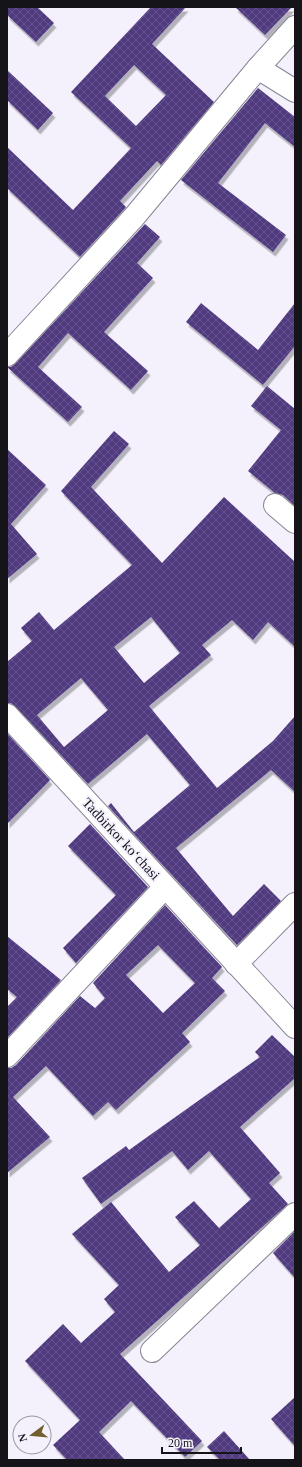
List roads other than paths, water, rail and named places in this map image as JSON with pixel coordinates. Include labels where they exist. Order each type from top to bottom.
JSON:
[{"type":"street","points":[[7,355],[134,217],[258,68],[295,27]]},
{"type":"street","points":[[258,68],[295,91]]},
{"type":"street","points":[[275,505],[295,522]]},
{"type":"street","name":"Tadbirkor koʻchasi","points":[[7,715],[295,1027]]},
{"type":"street","points":[[7,1056],[165,887]]},
{"type":"street","points":[[236,964],[295,904]]},
{"type":"street","points":[[152,1351],[295,1214]]}]
